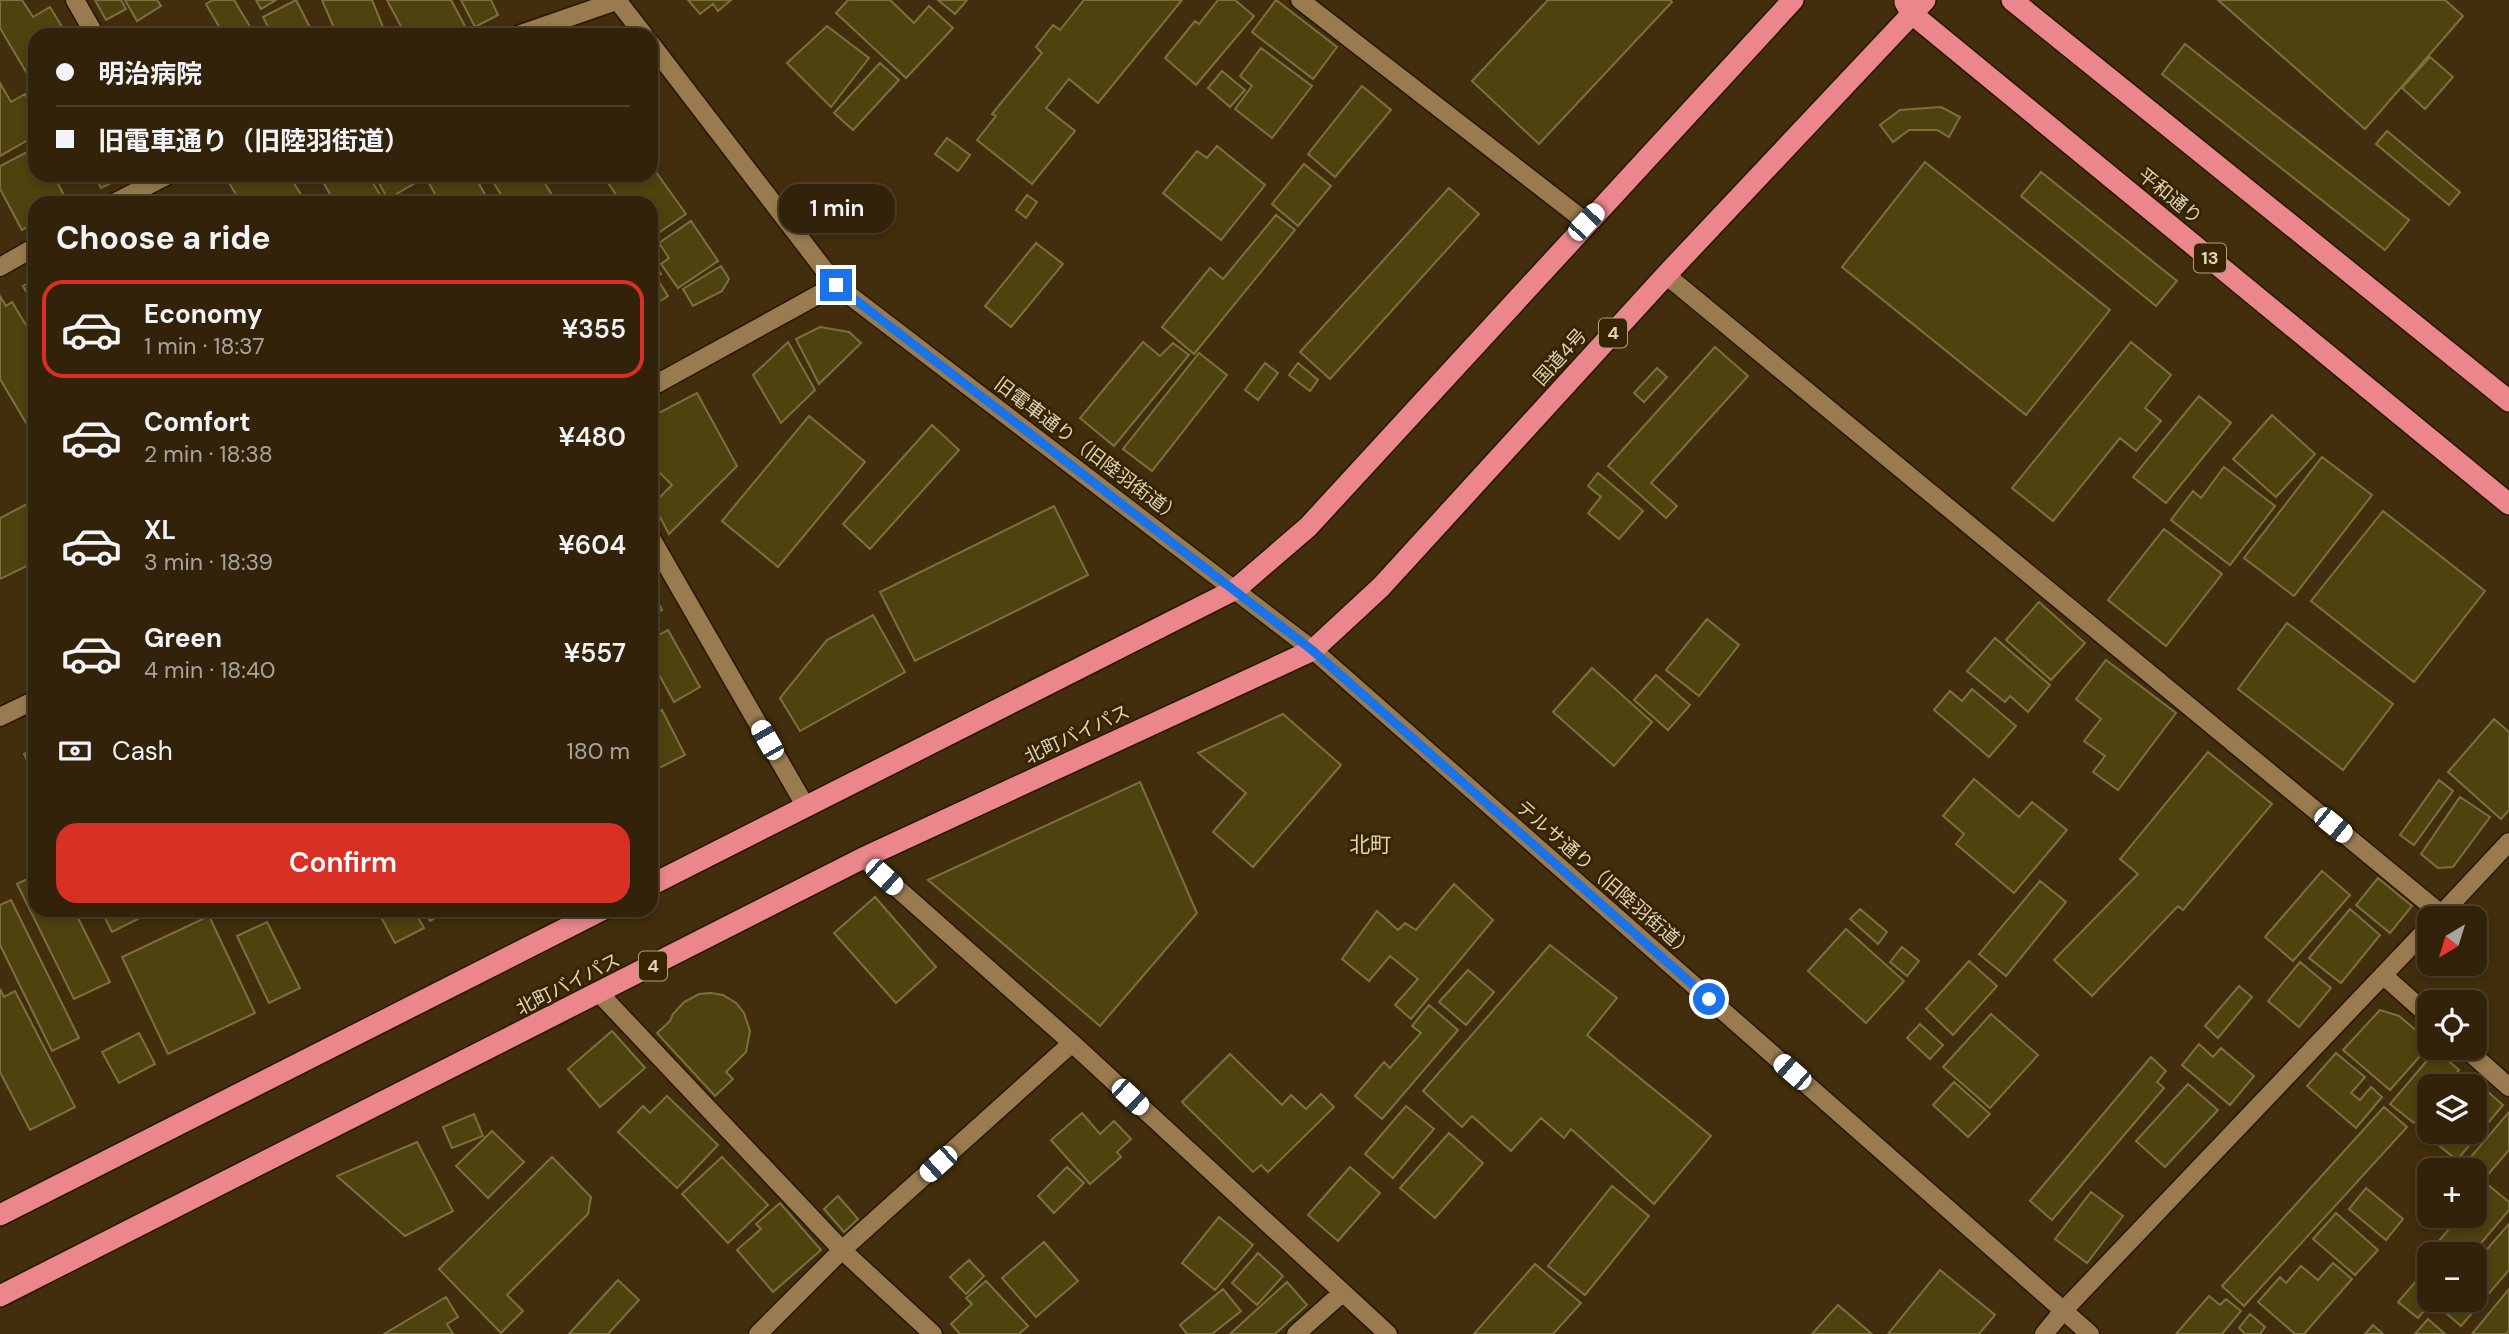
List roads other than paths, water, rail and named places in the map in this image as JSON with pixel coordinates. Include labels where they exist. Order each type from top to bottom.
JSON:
[{"type":"highway","points":[[658,881],[1236,589],[1308,527],[1793,0]]},
{"type":"highway","points":[[2012,0],[2509,401]]},
{"type":"highway","name":"国道4号","points":[[1312,650],[1381,587],[1913,4]]},
{"type":"highway","name":"平和通り","points":[[1913,4],[2509,504]]},
{"type":"highway","name":"北町バイパス","points":[[0,1296],[863,858],[1312,650]]},
{"type":"highway","points":[[0,1215],[588,917]]},
{"type":"street","points":[[75,0],[91,28]]},
{"type":"street","points":[[538,28],[618,0],[639,28]]},
{"type":"street","points":[[1300,0],[1586,222]]},
{"type":"street","name":"旧電車通り（旧陸羽街道）","points":[[658,53],[836,285],[1236,589],[1312,650]]},
{"type":"street","points":[[128,196],[154,182]]},
{"type":"street","points":[[0,267],[28,251]]},
{"type":"street","points":[[1665,275],[2419,906]]},
{"type":"street","points":[[658,383],[836,285]]},
{"type":"street","points":[[658,550],[806,807]]},
{"type":"street","name":"テルサ通り（旧陸羽街道）","points":[[1312,650],[2090,1334]]},
{"type":"street","points":[[0,717],[28,703]]},
{"type":"street","points":[[2449,906],[2509,842]]},
{"type":"street","points":[[863,858],[1072,1043],[1388,1334]]},
{"type":"street","points":[[2044,1334],[2417,940]]},
{"type":"street","points":[[2383,975],[2417,1005]]},
{"type":"street","points":[[600,993],[842,1251],[933,1334]]},
{"type":"street","points":[[758,1334],[842,1251],[1072,1043]]},
{"type":"street","points":[[2479,1060],[2509,1087]]},
{"type":"street","points":[[1296,1334],[1342,1293]]},
{"type":"district","name":"北町","points":[[1370,845]]}]
